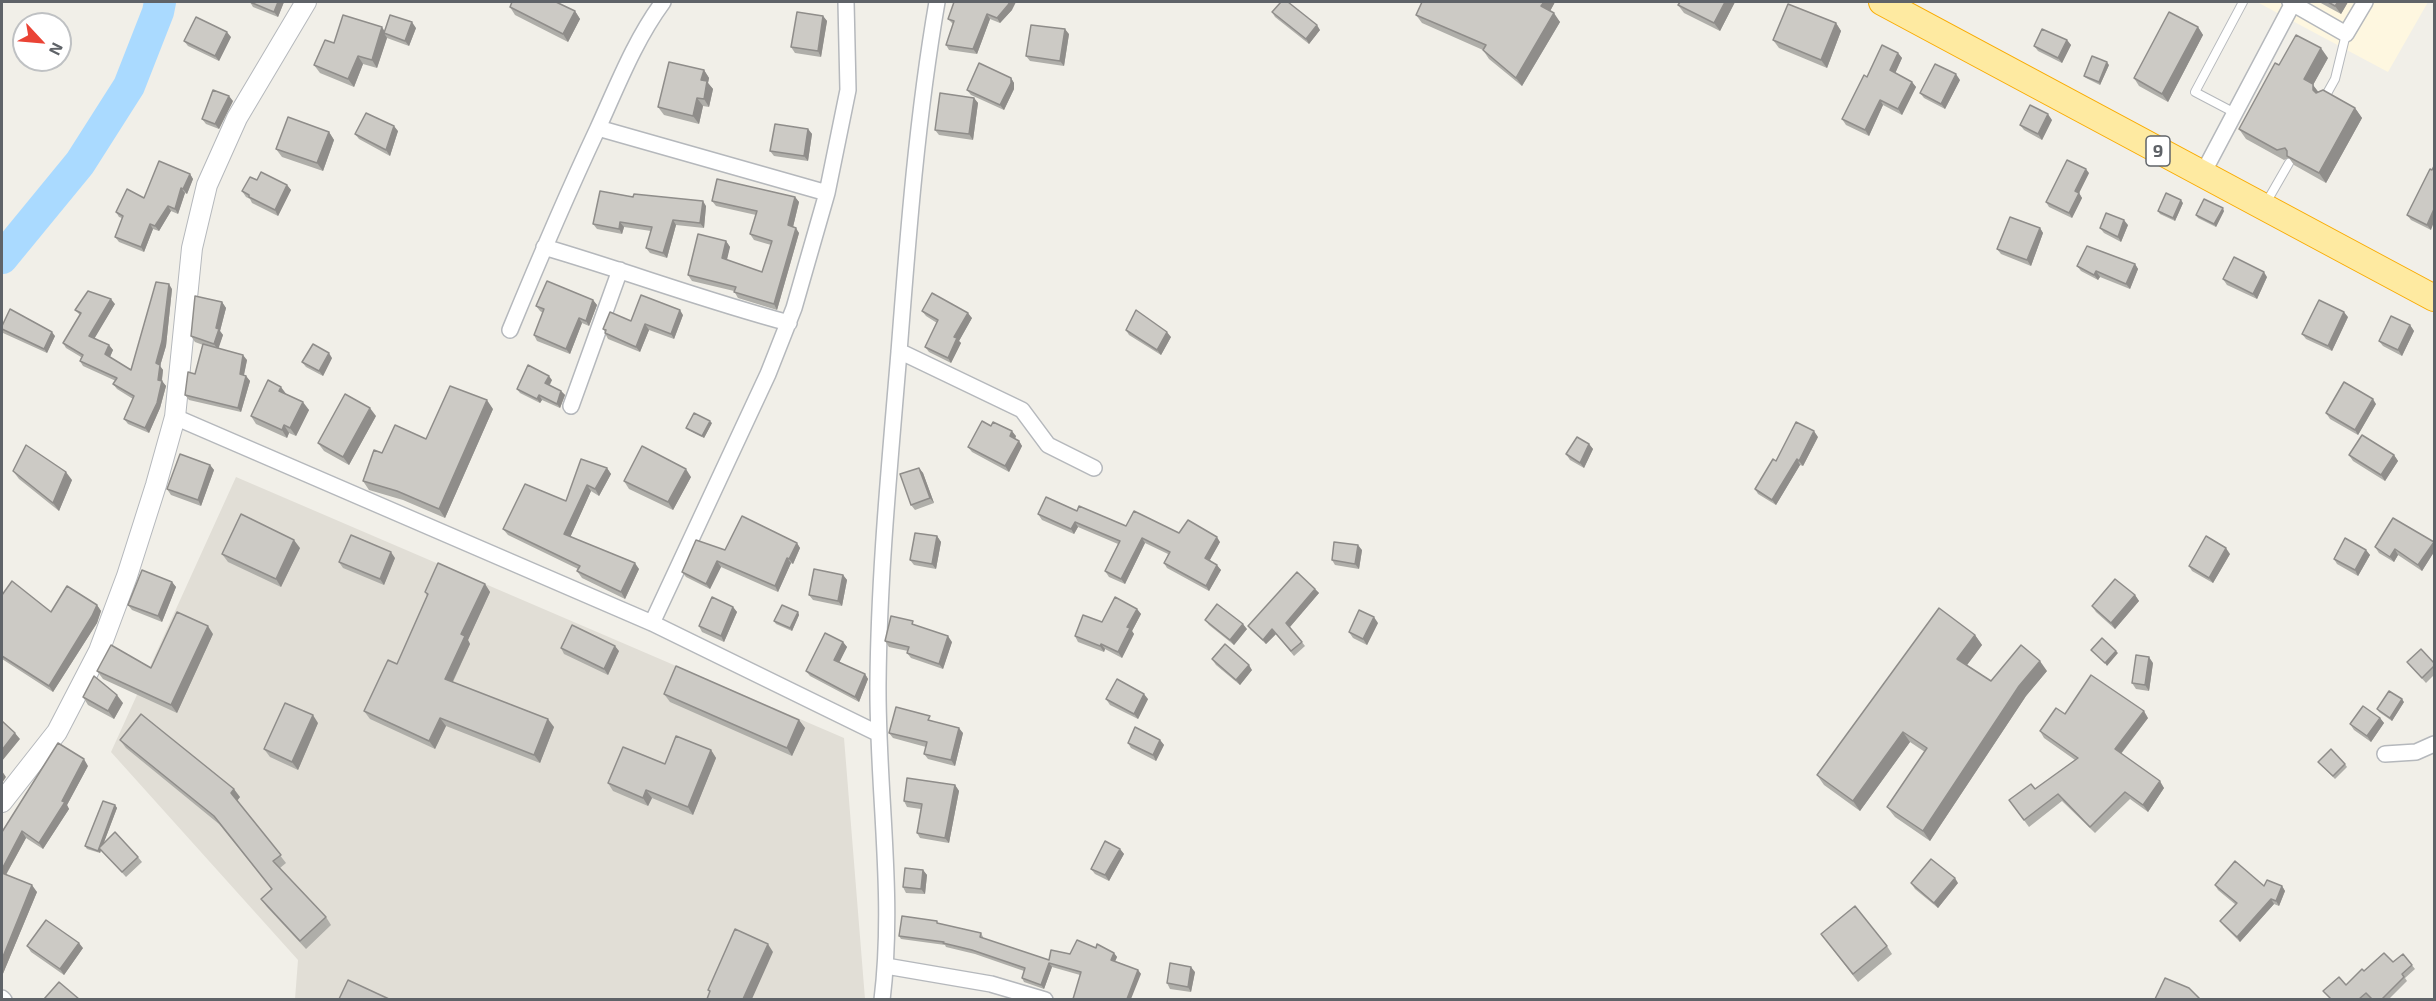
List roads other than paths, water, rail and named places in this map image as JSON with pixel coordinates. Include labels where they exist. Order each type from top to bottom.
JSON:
[{"type":"highway","name":"9","points":[[1882,2],[2434,298]]},
{"type":"street","points":[[2,802],[57,732],[99,651],[149,508],[175,417],[192,248],[207,185],[237,118],[306,2]]},
{"type":"street","points":[[510,330],[544,247],[639,39],[663,2]]},
{"type":"street","points":[[652,623],[768,374],[789,323],[827,193],[848,90],[845,2]]},
{"type":"street","points":[[882,999],[886,966],[886,893],[878,682],[884,517],[906,251],[937,2]]},
{"type":"street","points":[[2202,175],[2291,2],[2346,34],[2365,2]]},
{"type":"street","points":[[598,128],[827,193]]},
{"type":"street","points":[[544,247],[620,270],[723,306],[789,323]]},
{"type":"street","points":[[570,406],[620,270]]},
{"type":"street","points":[[899,351],[1022,410],[1048,445],[1094,468]]},
{"type":"street","points":[[175,417],[652,623],[879,734]]},
{"type":"street","points":[[2385,754],[2416,752],[2434,744]]},
{"type":"street","points":[[886,966],[991,984],[1045,999]]},
{"type":"lane","points":[[2235,113],[2195,92],[2243,2]]},
{"type":"lane","points":[[2325,97],[2335,79],[2346,34]]},
{"type":"lane","points":[[2263,208],[2289,163]]},
{"type":"waterway","points":[[2,258],[80,163],[129,86],[160,2]]}]
